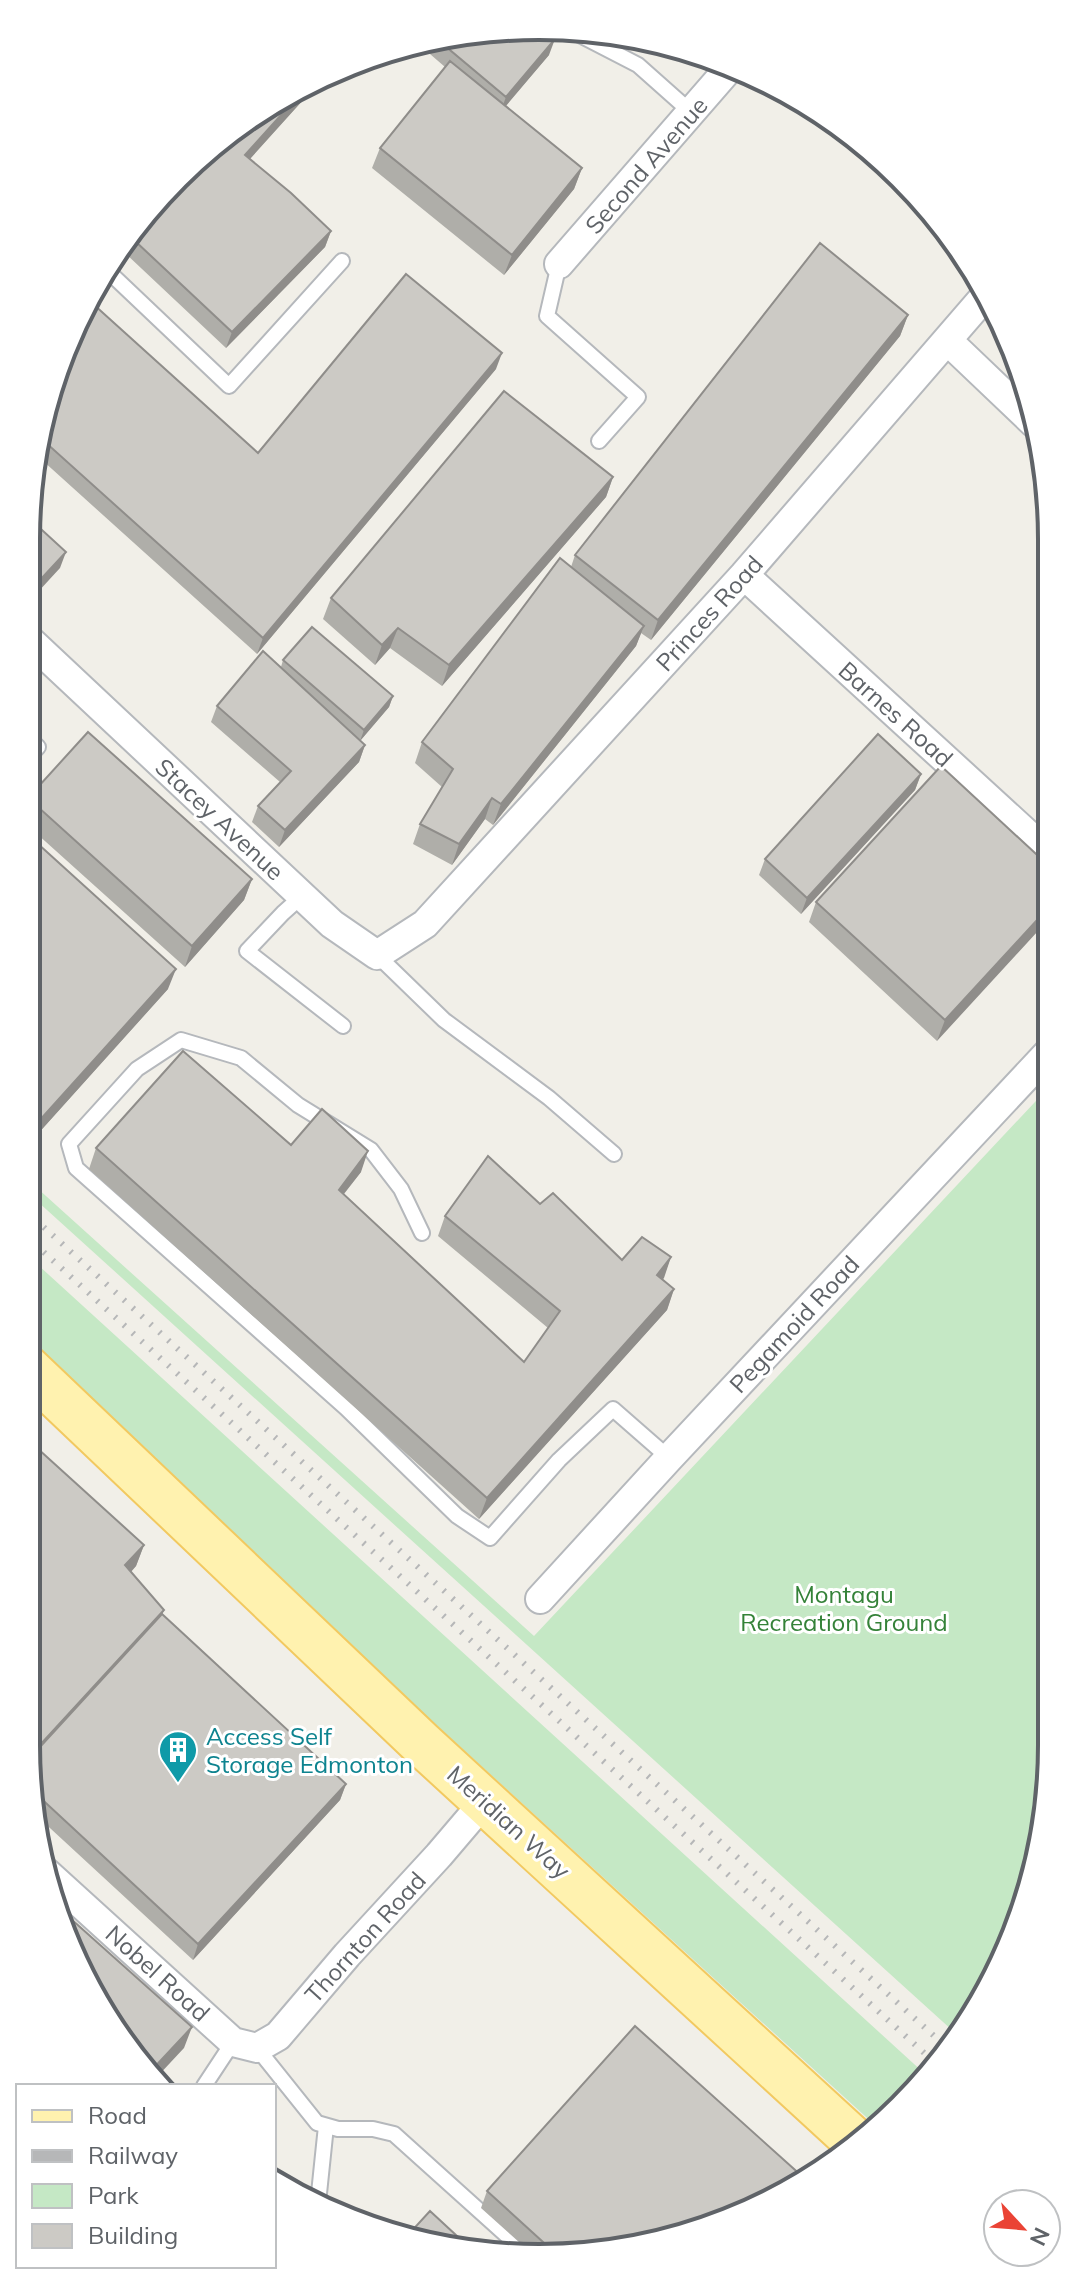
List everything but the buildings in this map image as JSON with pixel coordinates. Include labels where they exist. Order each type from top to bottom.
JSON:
[{"type":"main road","name":"Meridian Way","points":[[40,1380],[485,1801],[849,2136]]},
{"type":"street","name":"Second Avenue","points":[[559,264],[723,75]]},
{"type":"street","name":"Princes Road","points":[[377,955],[425,924],[744,575],[979,304]]},
{"type":"street","points":[[948,341],[1021,411]]},
{"type":"street","name":"Barnes Road","points":[[744,575],[1038,844]]},
{"type":"street","name":"Stacey Avenue","points":[[40,650],[332,924],[377,955]]},
{"type":"street","name":"Pegamoid Road","points":[[540,1599],[1038,1064]]},
{"type":"street","name":"Thornton Road","points":[[245,2045],[278,2036],[485,1801]]},
{"type":"street","name":"Nobel Road","points":[[60,1884],[245,2045]]},
{"type":"lane","points":[[596,43],[638,65],[692,113]]},
{"type":"lane","points":[[114,277],[229,386],[342,261]]},
{"type":"lane","points":[[559,264],[547,316],[638,397],[599,441]]},
{"type":"lane","points":[[302,896],[247,951],[343,1026]]},
{"type":"lane","points":[[377,955],[444,1020],[549,1098],[614,1154]]},
{"type":"lane","points":[[422,1233],[401,1189],[371,1150],[298,1105],[241,1058],[181,1040],[137,1069],[69,1144],[76,1168],[346,1408],[457,1516],[490,1538],[559,1460],[613,1409],[669,1458]]},
{"type":"lane","points":[[206,2084],[245,2045],[317,2123],[338,2129],[373,2129],[394,2134],[515,2243]]},
{"type":"lane","points":[[319,2193],[326,2126]]},
{"type":"green space","name":"Montagu Recreation Ground","points":[[1038,1099],[1038,1745],[1034,1810],[1012,1905],[987,1966],[950,2028],[40,1204],[40,1191],[534,1636]]},
{"type":"green space","points":[[40,1267],[919,2068],[869,2119],[40,1364]]},
{"type":"railway","points":[[40,1224],[940,2042]]},
{"type":"railway","points":[[40,1249],[928,2057]]},
{"type":"place","name":"Access Self Storage Edmonton","points":[[178,1784]]}]
